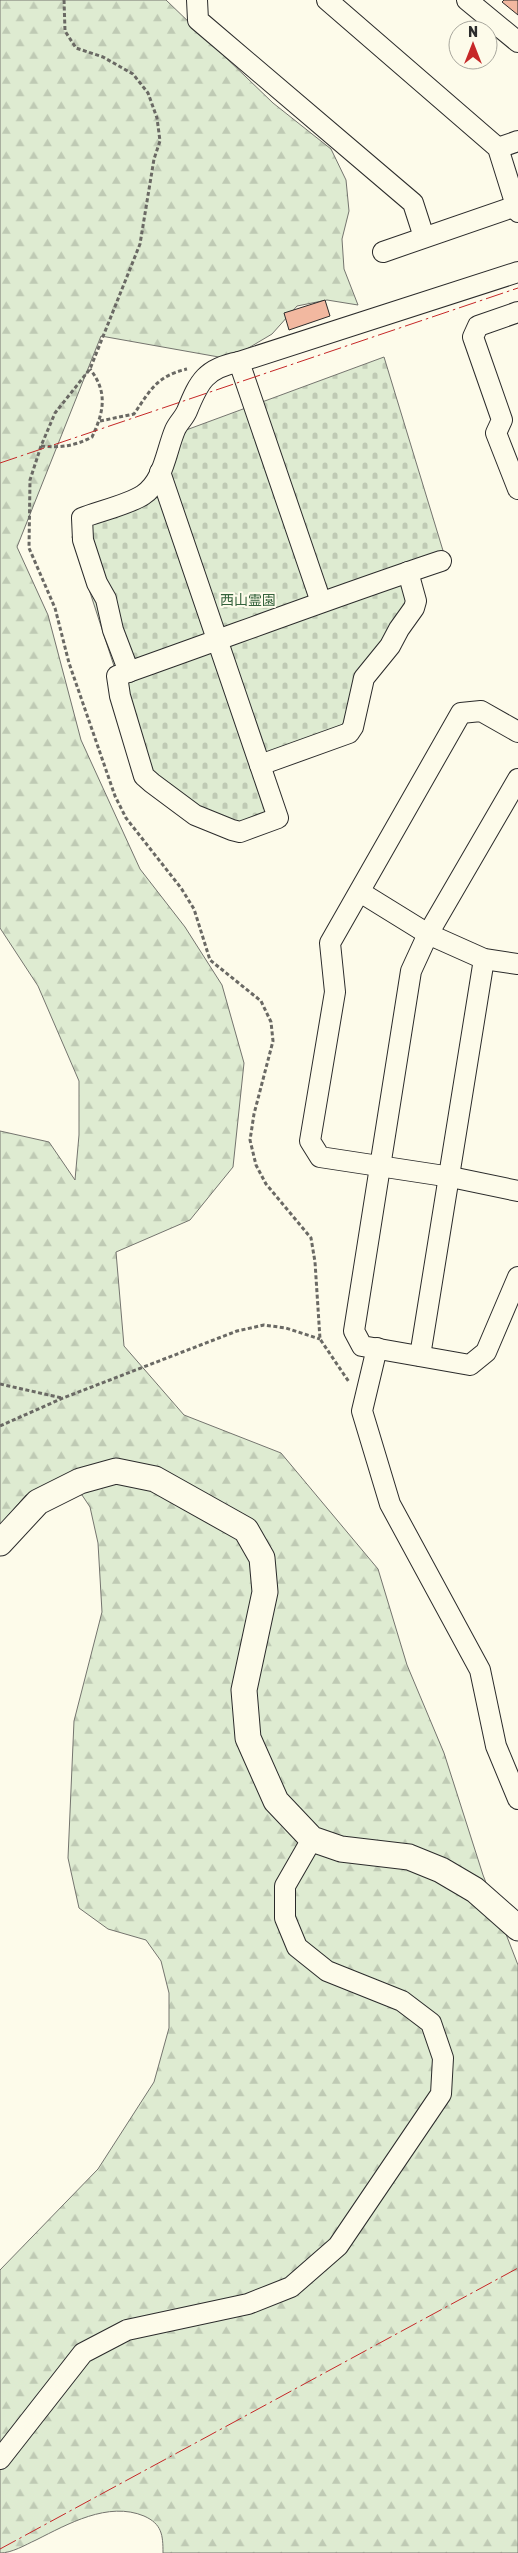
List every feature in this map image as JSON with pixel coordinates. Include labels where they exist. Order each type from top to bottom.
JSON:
[{"type":"main road","points":[[0,1543],[38,1502],[80,1481],[116,1471],[155,1479],[246,1530],[262,1558],[265,1592],[244,1690],[248,1738],[276,1801],[312,1839],[341,1849],[409,1857],[441,1870],[475,1890],[518,1928]]},
{"type":"street","points":[[197,0],[198,20],[413,203],[424,238]]},
{"type":"street","points":[[326,0],[498,148],[517,209],[383,252]]},
{"type":"street","points":[[467,0],[518,42]]},
{"type":"street","points":[[498,148],[518,141]]},
{"type":"street","points":[[129,672],[113,630],[106,599],[97,583],[83,540],[82,518],[143,495],[160,472],[175,430],[186,413],[192,395],[206,374],[230,364],[373,320],[518,272]]},
{"type":"street","points":[[518,312],[478,326],[472,337],[510,417],[496,433],[518,489]]},
{"type":"street","points":[[230,364],[321,602]]},
{"type":"street","points":[[160,472],[218,638],[278,818],[240,832],[195,815],[144,776],[120,696],[117,676],[218,638],[442,561]]},
{"type":"street","points":[[260,765],[349,733],[353,727],[364,678],[390,646],[414,608],[416,601],[408,572]]},
{"type":"street","points":[[518,732],[481,711],[461,713],[330,942],[335,992],[310,1141],[320,1157],[450,1177],[518,1191]]},
{"type":"street","points":[[518,779],[428,934],[411,971],[354,1332],[362,1346],[470,1365],[486,1352],[518,1277]]},
{"type":"street","points":[[360,892],[428,934],[484,959],[518,964]]},
{"type":"street","points":[[420,1356],[484,959]]},
{"type":"street","points":[[377,1348],[362,1411],[390,1504],[480,1670],[496,1746],[518,1799]]},
{"type":"street","points":[[0,2459],[83,2353],[128,2330],[248,2304],[291,2287],[338,2246],[441,2094],[444,2058],[431,2023],[402,2001],[327,1971],[297,1947],[285,1918],[285,1886],[312,1839]]},
{"type":"path","points":[[100,421],[134,414],[155,383],[169,373],[213,362],[230,364]]},
{"type":"path","points":[[40,446],[54,447],[77,444],[92,437],[100,421],[104,405],[96,377],[90,369]]},
{"type":"path","points":[[0,1426],[63,1398],[237,1331],[264,1325],[286,1328],[320,1339],[348,1378],[362,1411]]},
{"type":"path","points":[[0,1384],[63,1398]]},
{"type":"green space","points":[[0,0],[166,0],[273,103],[331,149],[346,180],[349,211],[342,239],[344,269],[358,305],[327,300],[297,306],[272,334],[230,359],[101,336],[17,547],[48,615],[81,740],[140,869],[185,927],[222,985],[244,1063],[233,1167],[190,1220],[116,1252],[124,1346],[184,1415],[281,1453],[378,1569],[407,1665],[444,1753],[483,1875],[518,1965],[518,2553],[163,2553],[162,2535],[155,2523],[144,2516],[116,2511],[88,2516],[9,2552],[0,2553],[0,2270],[98,2169],[154,2082],[169,2028],[169,1993],[161,1961],[146,1940],[108,1929],[79,1908],[68,1858],[74,1721],[102,1612],[98,1543],[90,1507],[82,1495],[62,1491],[26,1495],[0,1525],[0,1131],[49,1142],[75,1180],[79,1135],[79,1081],[38,986],[0,928]]},
{"type":"green space","name":"西山霊園","points":[[384,357],[448,567],[415,579],[422,601],[368,680],[355,737],[265,767],[283,821],[235,835],[141,781],[111,682],[114,666],[72,537],[77,527],[140,507],[178,433]]},
{"type":"building","points":[[504,0],[518,0],[518,15],[502,2]]},
{"type":"building","points":[[325,300],[330,316],[289,330],[284,313]]},
{"type":"power","points":[[0,463],[518,288]]},
{"type":"power","points":[[0,2549],[518,2268]]}]
